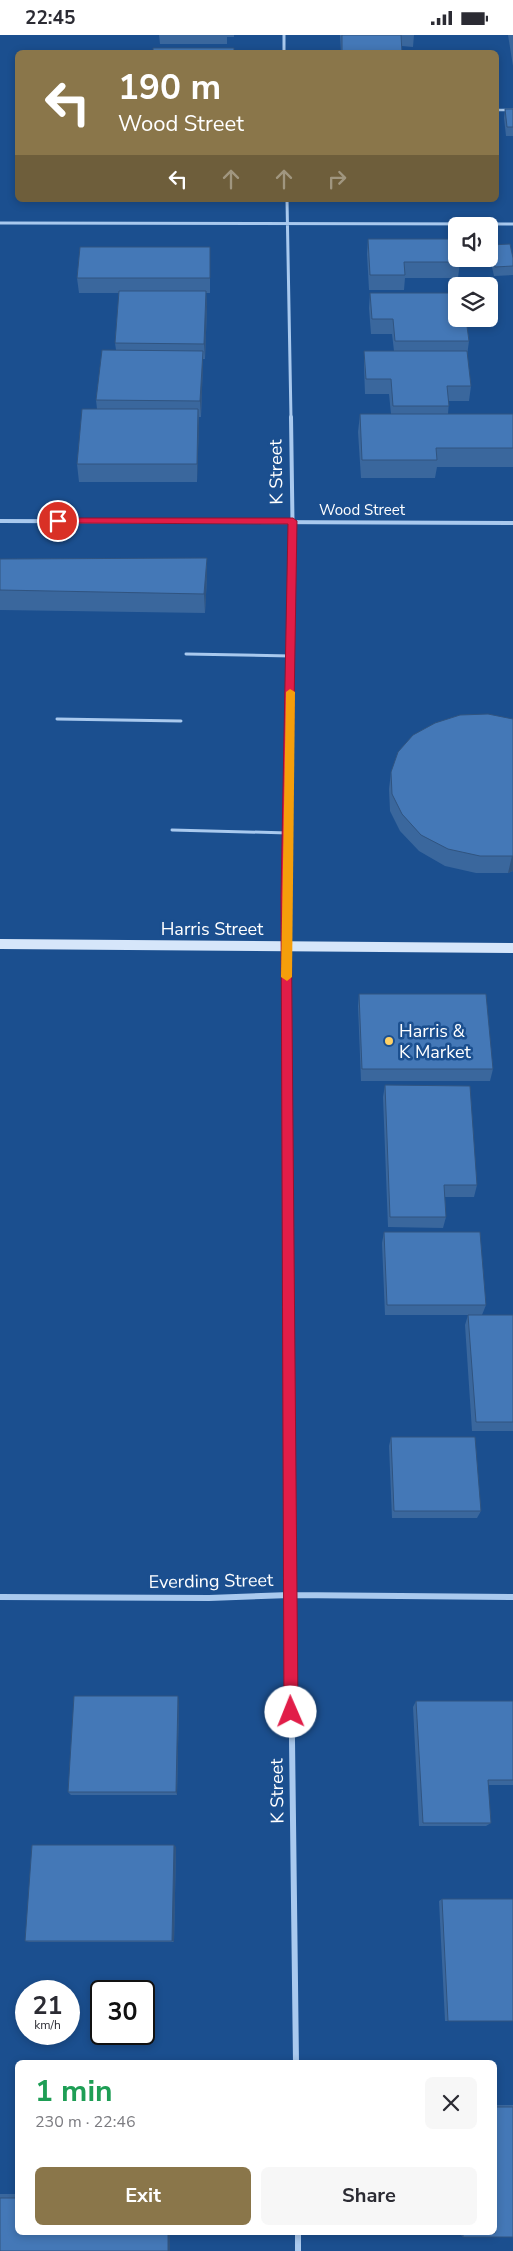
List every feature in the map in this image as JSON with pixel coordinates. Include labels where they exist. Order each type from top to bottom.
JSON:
[{"type":"main road","name":"Harris Street","points":[[0,944],[513,948]]},
{"type":"street","points":[[284,35],[284,50]]},
{"type":"street","name":"K Street","points":[[287,202],[293,521],[286,946],[290,1595],[296,2060]]},
{"type":"street","points":[[0,223],[513,224]]},
{"type":"street","name":"Wood Street","points":[[0,521],[513,523]]},
{"type":"street","name":"Everding Street","points":[[0,1597],[209,1598],[290,1595],[513,1597]]},
{"type":"street","points":[[298,2235],[298,2251]]},
{"type":"lane","points":[[499,109],[513,110]]},
{"type":"lane","points":[[186,654],[291,656]]},
{"type":"lane","points":[[57,719],[181,721]]},
{"type":"lane","points":[[172,831],[288,833]]},
{"type":"building","points":[[342,35],[401,35],[402,50],[342,50]]},
{"type":"building","points":[[153,48],[234,48],[234,50],[153,50]]},
{"type":"building","points":[[505,109],[513,109],[513,127],[507,127]]},
{"type":"building","points":[[368,239],[448,239],[448,262],[404,262],[405,275],[370,275]]},
{"type":"building","points":[[510,244],[513,266],[498,267],[498,245]]},
{"type":"building","points":[[80,247],[210,247],[210,278],[77,278]]},
{"type":"building","points":[[119,291],[206,291],[204,344],[115,343]]},
{"type":"building","points":[[370,293],[448,293],[448,327],[467,327],[469,341],[395,341],[393,319],[372,319]]},
{"type":"building","points":[[102,350],[203,351],[200,401],[96,400]]},
{"type":"building","points":[[364,351],[467,351],[471,386],[447,386],[449,406],[393,406],[391,379],[366,379]]},
{"type":"building","points":[[82,409],[198,409],[197,464],[77,464]]},
{"type":"building","points":[[360,414],[513,414],[513,448],[436,448],[437,460],[362,460]]},
{"type":"building","points":[[207,558],[204,594],[0,590],[0,559]]},
{"type":"building","points":[[488,714],[513,719],[513,856],[480,856],[448,849],[421,835],[402,814],[392,794],[391,772],[398,752],[413,735],[435,723],[460,715]]},
{"type":"building","points":[[359,994],[486,994],[493,1069],[362,1069]]},
{"type":"building","points":[[385,1085],[470,1086],[477,1185],[444,1185],[446,1217],[390,1217]]},
{"type":"building","points":[[384,1232],[480,1232],[486,1305],[387,1305]]},
{"type":"building","points":[[468,1315],[513,1315],[513,1422],[476,1422]]},
{"type":"building","points":[[391,1437],[475,1437],[481,1511],[394,1511]]},
{"type":"building","points":[[74,1696],[178,1696],[176,1792],[68,1792]]},
{"type":"building","points":[[416,1701],[513,1701],[513,1780],[488,1780],[491,1823],[423,1823]]},
{"type":"building","points":[[32,1845],[174,1845],[172,1941],[25,1941]]},
{"type":"building","points":[[442,1899],[513,1899],[513,2021],[448,2021]]},
{"type":"building","points":[[497,2107],[513,2107],[513,2237],[463,2237],[463,2235],[497,2235]]},
{"type":"building","points":[[0,2198],[15,2198],[15,2235],[168,2235],[168,2251],[0,2251]]},
{"type":"slow traffic","points":[[287,977],[286,896],[290,692]]},
{"type":"place","name":"Harris & K Market","points":[[389,1041]]},
{"type":"route","points":[[58,521],[293,521],[286,896],[291,1712]]}]
